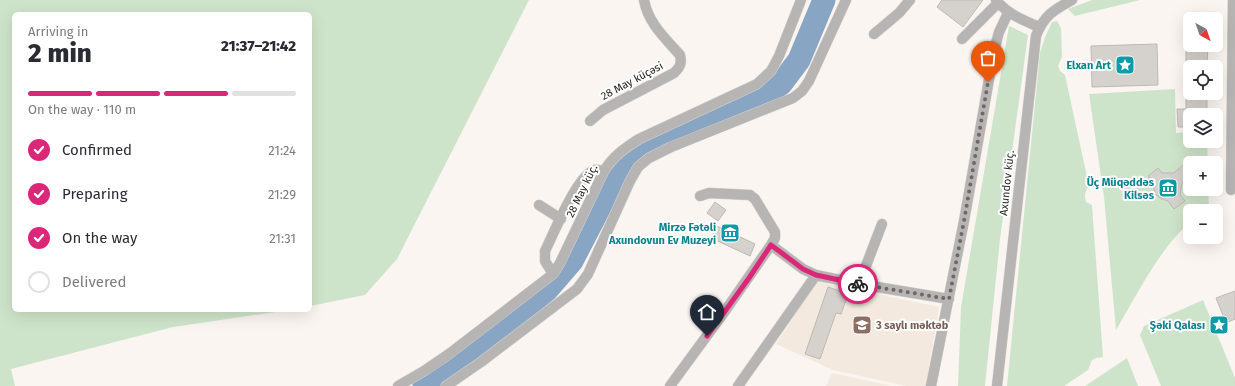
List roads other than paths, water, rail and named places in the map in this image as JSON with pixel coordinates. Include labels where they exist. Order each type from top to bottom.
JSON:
[{"type":"street","name":"28 May küçəsi","points":[[590,121],[603,110],[674,73],[680,68],[682,62],[680,56],[653,25],[645,9],[644,0]]},
{"type":"street","name":"28 May küç.","points":[[398,386],[449,354],[553,274],[560,263],[604,171],[622,149],[639,139],[757,84],[771,71],[779,56],[801,0]]},
{"type":"street","points":[[446,386],[577,289],[588,274],[638,167],[649,158],[670,147],[793,98],[802,91],[809,81],[846,0]]},
{"type":"street","points":[[874,34],[899,13],[910,0]]},
{"type":"street","name":"Axundov küç.","points":[[997,386],[1034,43],[1039,27],[1046,16],[1072,0]]},
{"type":"street","points":[[1231,190],[1233,0]]},
{"type":"street","points":[[962,39],[997,2],[1015,17],[1039,27]]},
{"type":"street","points":[[931,386],[964,221],[994,51],[999,32],[1008,12]]},
{"type":"street","points":[[553,274],[545,261],[545,251],[577,185],[587,174],[595,170],[604,171]]},
{"type":"street","points":[[670,386],[726,311],[775,238],[775,232],[755,199],[750,195],[709,193],[700,196]]},
{"type":"street","points":[[539,205],[561,219]]},
{"type":"street","points":[[859,284],[882,224]]},
{"type":"street","points":[[771,245],[803,269],[816,275],[859,284],[949,299]]},
{"type":"street","points":[[738,386],[816,275]]},
{"type":"waterway","points":[[424,386],[452,367],[547,290],[572,261],[600,207],[626,163],[658,140],[766,95],[781,84],[799,60],[824,0]]},
{"type":"place","name":"Elxan Art","points":[[1125,65]]},
{"type":"place","name":"Üç Müqəddəs Kilsəs","points":[[1168,188]]},
{"type":"place","name":"Mirzə Fətəli Axundovun Ev Muzeyi","points":[[730,233]]},
{"type":"place","name":"3 saylı məktəb","points":[[862,325]]},
{"type":"place","name":"Şəki Qalası","points":[[1219,325]]}]
